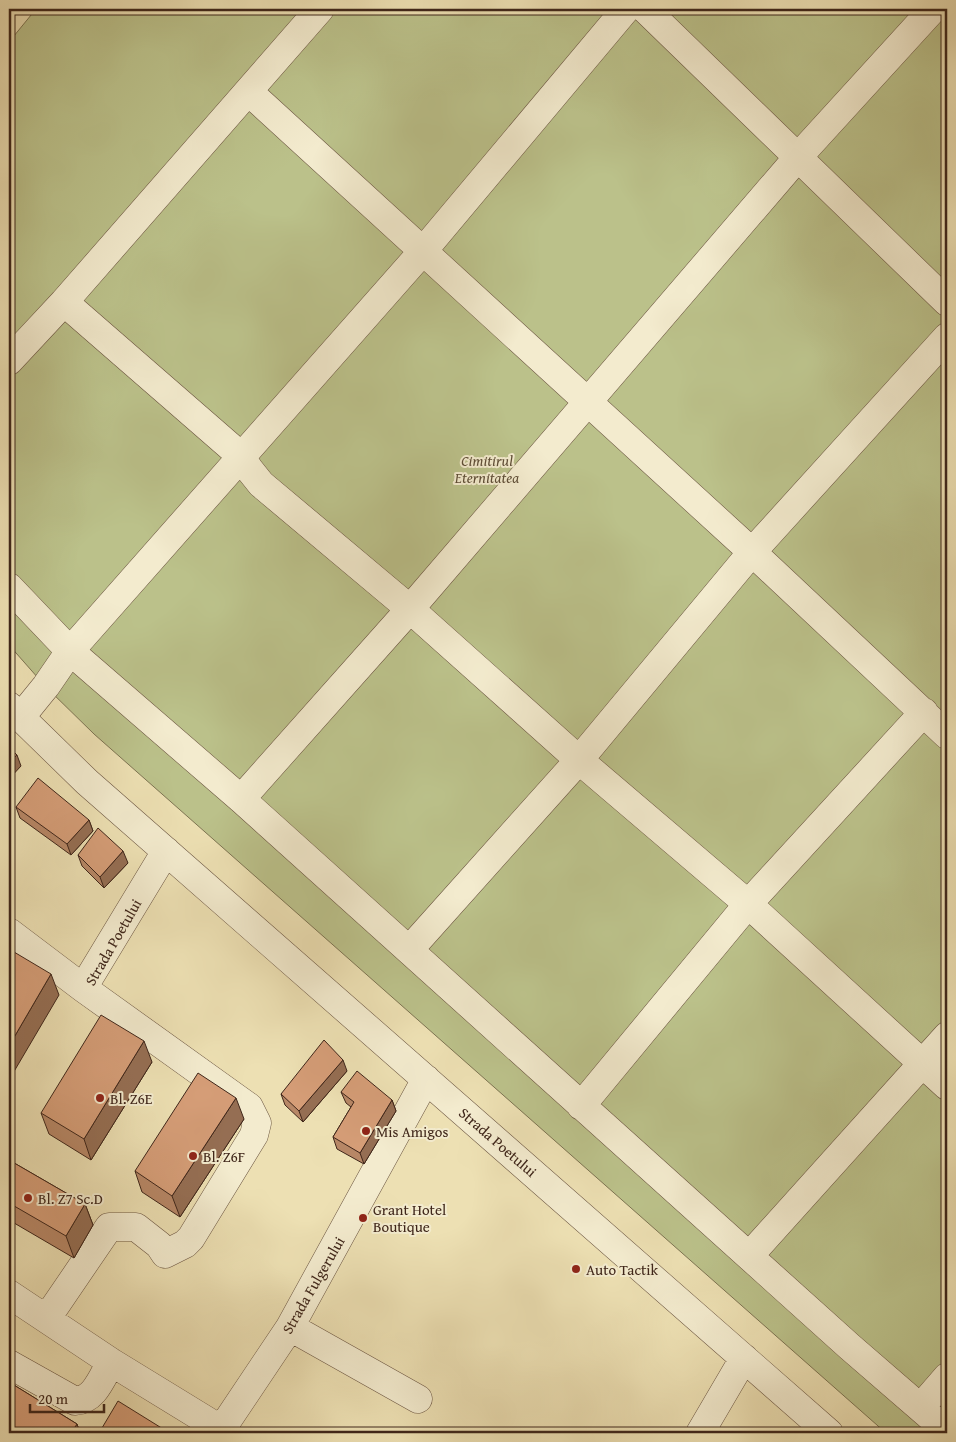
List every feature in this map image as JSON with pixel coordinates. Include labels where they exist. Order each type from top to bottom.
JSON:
[{"type":"street","points":[[9,361],[64,302],[320,9]]},
{"type":"street","points":[[14,712],[46,686],[70,651],[423,251],[626,9]]},
{"type":"street","points":[[644,9],[947,302]]},
{"type":"street","points":[[240,799],[410,609],[798,157],[933,9]]},
{"type":"street","points":[[249,92],[752,552],[947,735]]},
{"type":"street","points":[[64,302],[241,456],[261,484],[410,609],[578,760],[748,904],[947,1086]]},
{"type":"street","points":[[409,950],[578,760],[752,552],[947,337]]},
{"type":"street","points":[[9,587],[70,651],[240,799],[947,1432]]},
{"type":"street","name":"Strada Poetului","points":[[14,712],[87,782],[830,1433]]},
{"type":"street","points":[[581,1106],[748,904],[924,712]]},
{"type":"street","name":"Strada Poetului","points":[[47,1318],[109,1227],[136,1227],[159,1245],[164,1254],[185,1244],[252,1141],[257,1123],[249,1107],[84,988],[166,851]]},
{"type":"street","points":[[9,932],[84,988]]},
{"type":"street","points":[[749,1256],[947,1036]]},
{"type":"street","name":"Strada Fulgerului","points":[[220,1432],[290,1327],[426,1079]]},
{"type":"street","points":[[9,1294],[220,1432]]},
{"type":"street","points":[[290,1327],[418,1399]]},
{"type":"street","points":[[700,1433],[744,1358]]},
{"type":"street","points":[[9,1364],[75,1401],[89,1397],[111,1362]]},
{"type":"street","points":[[921,1407],[947,1377]]},
{"type":"green space","name":"Cimitirul Eternitatea","points":[[36,9],[947,9],[947,1433],[886,1433],[94,734],[46,687],[9,645],[9,42]]},
{"type":"building","points":[[9,747],[17,755],[9,763]]},
{"type":"building","points":[[38,778],[89,820],[67,844],[16,807]]},
{"type":"building","points":[[98,828],[123,851],[100,877],[78,855]]},
{"type":"building","points":[[9,949],[51,974],[9,1046]]},
{"type":"building","points":[[101,1015],[144,1041],[84,1139],[41,1113]]},
{"type":"building","points":[[324,1040],[343,1060],[299,1111],[281,1094]]},
{"type":"building","name":"Mis Amigos","points":[[357,1071],[392,1100],[360,1153],[333,1137],[354,1102],[341,1092]]},
{"type":"building","points":[[198,1073],[236,1098],[172,1196],[135,1171]]},
{"type":"building","points":[[9,1160],[85,1204],[66,1236],[9,1203]]},
{"type":"building","points":[[9,1382],[77,1424],[71,1433],[17,1433],[9,1428]]},
{"type":"building","points":[[118,1401],[168,1432],[99,1433]]},
{"type":"place","name":"Bl. Z6E","points":[[100,1098]]},
{"type":"place","name":"Mis Amigos","points":[[366,1131]]},
{"type":"place","name":"Bl. Z6F","points":[[193,1156]]},
{"type":"place","name":"Bl. Z7 Sc.D","points":[[28,1198]]},
{"type":"place","name":"Grant Hotel Boutique","points":[[363,1218]]},
{"type":"place","name":"Auto Tactik","points":[[576,1269]]}]
